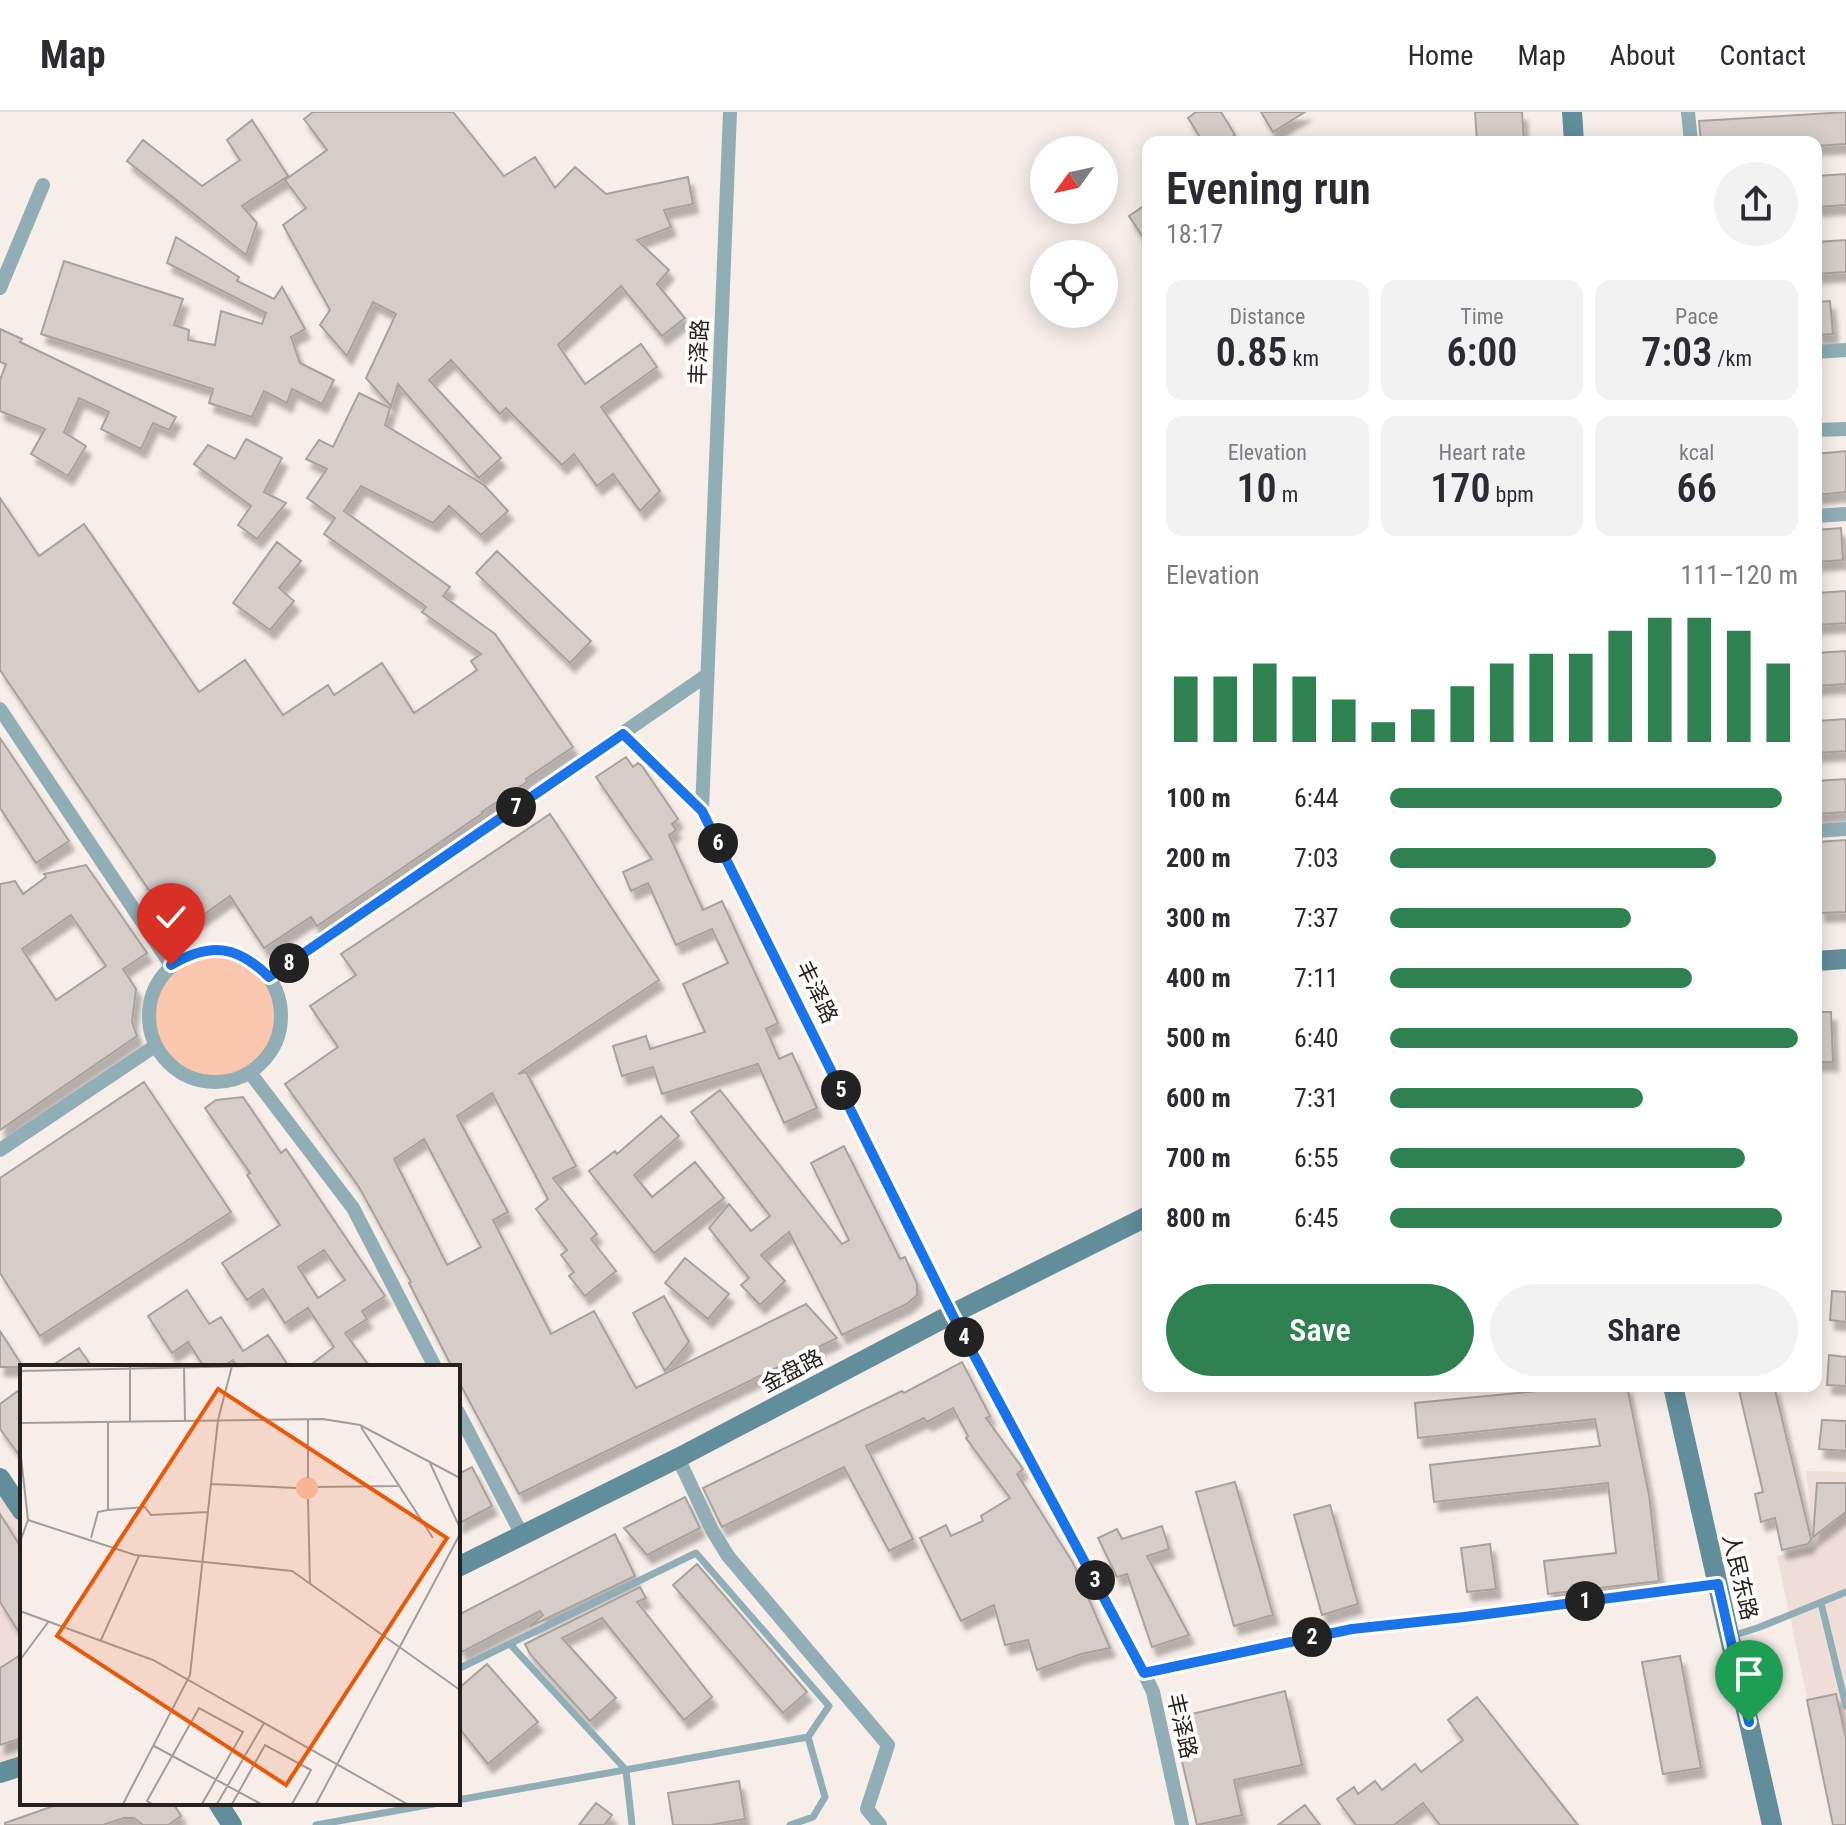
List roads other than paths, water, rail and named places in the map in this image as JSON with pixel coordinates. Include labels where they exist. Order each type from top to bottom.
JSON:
[{"type":"main road","points":[[1572,112],[1574,136]]},
{"type":"main road","points":[[1822,961],[1846,959]]},
{"type":"main road","name":"金盘路","points":[[460,1566],[678,1458],[952,1314],[1142,1219]]},
{"type":"main road","name":"人民东路","points":[[1674,1392],[1772,1825]]},
{"type":"main road","points":[[0,1478],[20,1508]]},
{"type":"main road","points":[[0,1773],[20,1767]]},
{"type":"main road","points":[[219,1805],[232,1825]]},
{"type":"street","name":"丰泽路","points":[[730,112],[702,811],[952,1314],[1153,1692],[1182,1825]]},
{"type":"street","points":[[1688,112],[1690,136]]},
{"type":"street","points":[[0,288],[43,185]]},
{"type":"street","points":[[1822,352],[1846,350]]},
{"type":"street","points":[[1822,430],[1846,429]]},
{"type":"street","points":[[1822,516],[1846,514]]},
{"type":"street","points":[[269,977],[707,675]]},
{"type":"street","points":[[0,709],[171,965]]},
{"type":"street","points":[[623,734],[702,811]]},
{"type":"street","points":[[1822,831],[1846,829]]},
{"type":"street","points":[[212,949],[234,952],[253,962],[269,977],[279,997],[282,1018],[278,1040],[267,1059],[251,1074],[230,1082],[208,1083],[186,1077],[168,1064],[155,1046],[149,1025],[149,1003],[157,982],[171,965],[190,954],[212,949]]},
{"type":"street","points":[[0,1150],[155,1046]]},
{"type":"street","points":[[251,1074],[353,1208],[434,1365]]},
{"type":"street","points":[[460,1416],[522,1535]]},
{"type":"street","points":[[678,1458],[712,1530],[728,1556],[888,1745],[867,1809],[880,1825]]},
{"type":"street","points":[[1144,1673],[1352,1629],[1718,1584]]},
{"type":"lane","points":[[460,1668],[696,1553],[829,1706],[808,1737],[460,1800]]},
{"type":"lane","points":[[1730,1636],[1846,1592]]},
{"type":"lane","points":[[1821,1603],[1846,1706]]},
{"type":"lane","points":[[510,1644],[626,1770],[632,1825]]},
{"type":"lane","points":[[790,1825],[813,1817],[825,1797],[808,1737]]},
{"type":"lane","points":[[316,1825],[340,1823],[420,1805]]}]
